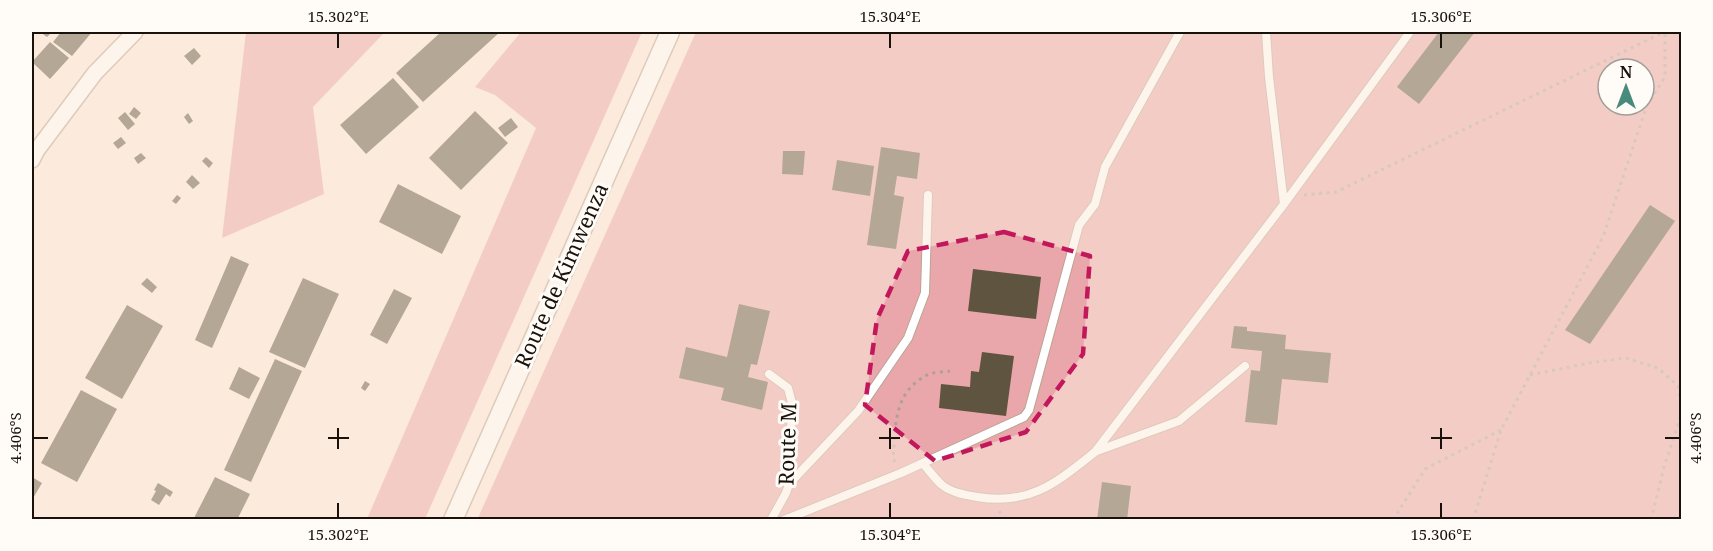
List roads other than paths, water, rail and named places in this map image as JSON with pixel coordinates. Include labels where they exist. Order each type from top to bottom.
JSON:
[{"type":"street","points":[[32,160],[37,150],[95,73],[135,32]]},
{"type":"street","name":"Route de Kimwenza","points":[[453,519],[670,32]]},
{"type":"lane","points":[[784,519],[901,474],[1024,417],[1029,410],[1079,225],[1095,204],[1104,167],[1180,32]]},
{"type":"lane","points":[[1266,32],[1269,78],[1284,204]]},
{"type":"lane","points":[[923,464],[942,484],[964,495],[987,499],[1014,498],[1031,495],[1064,477],[1095,452],[1284,204],[1410,32]]},
{"type":"lane","points":[[789,484],[858,411],[908,338],[925,293],[928,195]]},
{"type":"lane","points":[[1095,452],[1179,421],[1245,366]]},
{"type":"lane","name":"Route M","points":[[769,374],[788,388],[792,403],[789,484],[771,519]]}]
